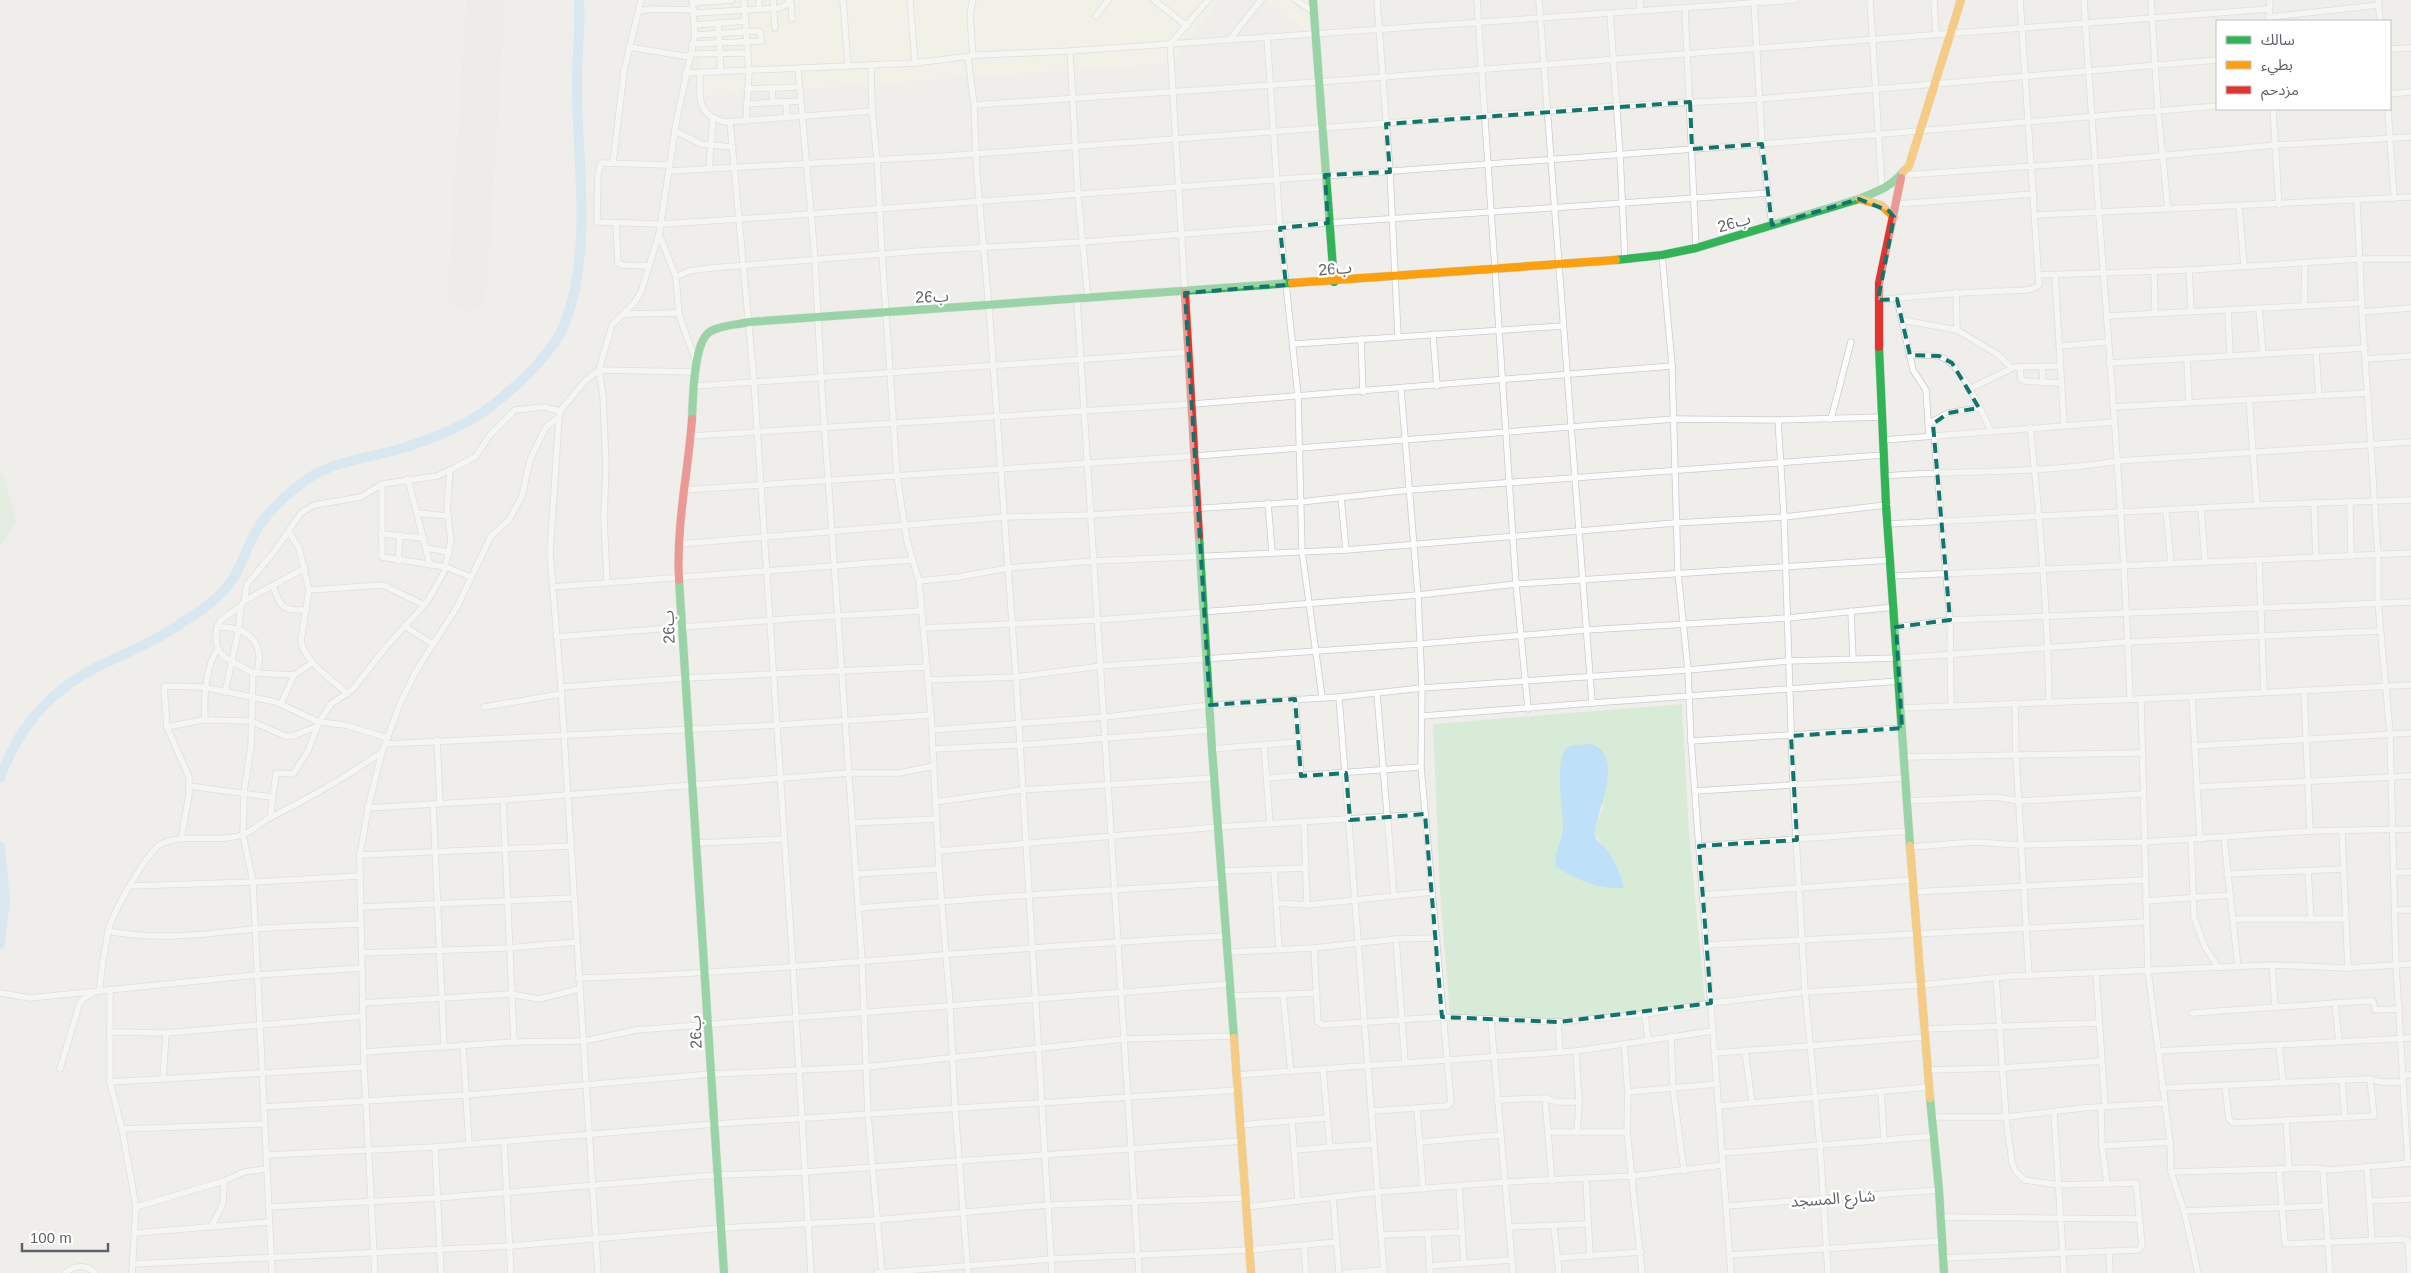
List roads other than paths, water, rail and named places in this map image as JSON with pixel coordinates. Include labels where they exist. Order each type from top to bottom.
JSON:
[{"type":"main road","points":[[1313,0],[1321,129],[1334,282]]},
{"type":"main road","points":[[1944,1273],[1939,1190],[1927,1070],[1912,880],[1902,708],[1886,504],[1878,300],[1879,283],[1902,176],[1922,130],[1962,0]]},
{"type":"main road","name":"26ب","points":[[724,1273],[706,972],[688,730],[678,544],[683,490],[692,436],[696,362],[701,343],[706,334],[719,327],[749,322],[1088,300],[1625,260],[1696,248],[1772,226],[1859,199],[1882,190],[1902,176]]},
{"type":"main road","points":[[1859,199],[1881,204],[1894,216]]},
{"type":"main road","points":[[1185,293],[1190,352],[1197,508],[1202,558],[1212,749],[1250,1273]]},
{"type":"street","points":[[613,163],[624,70],[642,0]]},
{"type":"street","points":[[608,582],[604,511],[606,466],[603,396],[599,370],[612,325],[624,314],[641,292],[659,234],[685,73],[694,35],[693,1],[731,0],[733,22]]},
{"type":"street","points":[[744,0],[749,72],[746,121]]},
{"type":"street","points":[[759,0],[759,9]]},
{"type":"street","points":[[773,0],[775,28]]},
{"type":"street","points":[[843,0],[848,66]]},
{"type":"street","points":[[910,0],[915,63]]},
{"type":"street","points":[[973,0],[970,15],[971,56],[978,200],[989,307],[1016,677],[1035,998],[1040,1049],[1044,1153],[1052,1273]]},
{"type":"street","points":[[1096,16],[1108,0]]},
{"type":"street","points":[[1154,0],[1187,26]]},
{"type":"street","points":[[1185,293],[1183,235],[1174,140],[1170,44],[1208,0]]},
{"type":"street","points":[[1230,39],[1261,0]]},
{"type":"street","points":[[1296,0],[1314,12]]},
{"type":"street","points":[[1377,0],[1390,172],[1398,336]]},
{"type":"street","points":[[1477,0],[1516,584],[1528,709]]},
{"type":"street","points":[[1539,0],[1581,580],[1592,703]]},
{"type":"street","points":[[1640,0],[1640,11]]},
{"type":"street","points":[[685,73],[749,72],[915,63],[971,56],[1070,51],[1795,0]]},
{"type":"street","points":[[1870,0],[1880,134],[1882,190]]},
{"type":"street","points":[[1934,0],[1936,34]]},
{"type":"street","points":[[1878,300],[1956,292],[2019,290],[2035,288],[2039,284],[2030,122],[2020,0]]},
{"type":"street","points":[[2084,0],[2090,71],[2094,162],[2122,512],[2130,699]]},
{"type":"street","points":[[2151,0],[2158,111],[2168,209]]},
{"type":"street","points":[[2270,0],[2269,19],[2379,3],[2380,20]]},
{"type":"street","points":[[717,1],[719,12]]},
{"type":"street","points":[[639,11],[651,9],[719,12],[784,7],[790,2]]},
{"type":"street","points":[[790,2],[792,19]]},
{"type":"street","points":[[1754,2],[1762,144],[1772,226]]},
{"type":"street","points":[[1685,8],[1696,248]]},
{"type":"street","points":[[974,105],[1688,55],[2270,9]]},
{"type":"street","points":[[1610,13],[1625,260]]},
{"type":"street","points":[[695,25],[746,21]]},
{"type":"street","points":[[718,23],[721,72]]},
{"type":"street","points":[[692,44],[762,41],[760,32],[694,35]]},
{"type":"street","points":[[734,33],[735,54]]},
{"type":"street","points":[[1267,36],[1280,228],[1298,396],[1302,551],[1322,697]]},
{"type":"street","points":[[629,47],[689,56],[748,53]]},
{"type":"street","points":[[2391,49],[2411,48]]},
{"type":"street","points":[[1070,51],[1078,195],[1088,300]]},
{"type":"street","points":[[2216,60],[1759,99],[1617,106],[1547,113],[977,154],[806,162],[709,169],[669,168],[603,162],[600,165],[596,220],[598,223],[661,224],[812,214],[978,200],[1078,195],[1325,175],[1390,172],[1762,144],[2216,106]]},
{"type":"street","points":[[871,64],[872,111],[878,160],[879,208],[898,476],[904,526],[919,581],[931,714],[939,869],[943,902],[962,1212],[968,1273]]},
{"type":"street","points":[[798,69],[801,116],[812,214],[821,377],[859,908],[868,1115],[882,1273]]},
{"type":"street","points":[[700,73],[702,107],[713,118],[730,122],[872,111]]},
{"type":"street","points":[[747,89],[799,87]]},
{"type":"street","points":[[772,88],[773,103]]},
{"type":"street","points":[[2391,94],[2411,92]]},
{"type":"street","points":[[746,104],[800,101]]},
{"type":"street","points":[[786,102],[787,118]]},
{"type":"street","points":[[2273,110],[2279,205]]},
{"type":"street","points":[[2388,110],[2394,198]]},
{"type":"street","points":[[709,169],[713,118]]},
{"type":"street","points":[[730,122],[745,266],[754,382],[793,967],[811,1273]]},
{"type":"street","points":[[675,131],[695,142],[711,146],[733,147]]},
{"type":"street","points":[[1902,176],[2163,157],[2276,145],[2411,137]]},
{"type":"street","points":[[676,277],[689,271],[982,246],[1082,242],[1769,193]]},
{"type":"street","points":[[1896,204],[2034,194]]},
{"type":"street","points":[[2036,215],[2279,205],[2411,197]]},
{"type":"street","points":[[2171,1172],[2279,1168],[2331,1170],[2409,1163],[2396,966],[2390,733],[2378,602],[2378,555],[2362,312],[2357,201]]},
{"type":"street","points":[[2239,206],[2244,266]]},
{"type":"street","points":[[616,223],[618,263],[622,265],[648,266]]},
{"type":"street","points":[[659,234],[676,277],[678,313],[696,362]]},
{"type":"street","points":[[1662,255],[1672,366],[1676,469],[1675,523],[1678,573],[1690,696],[1691,741],[1730,1273]]},
{"type":"street","points":[[2039,275],[2189,270],[2361,259],[2411,259]]},
{"type":"street","points":[[2304,306],[2305,263]]},
{"type":"street","points":[[2189,270],[2191,310]]},
{"type":"street","points":[[2154,271],[2155,314]]},
{"type":"street","points":[[2055,275],[2064,425]]},
{"type":"street","points":[[1956,292],[1957,330]]},
{"type":"street","points":[[1897,299],[1913,370],[1926,390],[1928,424],[1937,472],[1950,620],[1951,706]]},
{"type":"street","points":[[1077,300],[1139,1273]]},
{"type":"street","points":[[2107,316],[2191,310],[2259,309],[2362,303]]},
{"type":"street","points":[[2362,312],[2411,308]]},
{"type":"street","points":[[2259,309],[2263,354]]},
{"type":"street","points":[[2228,310],[2230,356]]},
{"type":"street","points":[[624,314],[678,313]]},
{"type":"street","points":[[1902,320],[1957,330],[1997,354],[2012,368]]},
{"type":"street","points":[[1293,344],[1563,326]]},
{"type":"street","points":[[1433,334],[1437,386]]},
{"type":"street","points":[[1361,339],[1363,392]]},
{"type":"street","points":[[1831,419],[1851,342]]},
{"type":"street","points":[[2059,346],[2108,342]]},
{"type":"street","points":[[2109,364],[2365,348]]},
{"type":"street","points":[[695,386],[1190,352]]},
{"type":"street","points":[[2316,352],[2318,395]]},
{"type":"street","points":[[1910,355],[1940,356],[1946,359],[1959,372],[1991,431]]},
{"type":"street","points":[[2366,359],[2411,356]]},
{"type":"street","points":[[2187,359],[2189,402]]},
{"type":"street","points":[[692,436],[1084,412],[1363,392],[1672,366]]},
{"type":"street","points":[[1968,389],[2020,366],[2060,366]]},
{"type":"street","points":[[2020,366],[2022,380],[2061,383]]},
{"type":"street","points":[[2042,366],[2043,383]]},
{"type":"street","points":[[375,1273],[369,1200],[364,1068],[360,855],[368,808],[382,752],[400,704],[456,607],[491,536],[509,520],[522,496],[530,460],[546,427],[559,414],[585,381],[599,370],[696,372]]},
{"type":"street","points":[[1372,1111],[1450,1106],[1421,767],[1422,688],[1418,595],[1401,389]]},
{"type":"street","points":[[2113,407],[2368,393]]},
{"type":"street","points":[[2249,399],[2258,505]]},
{"type":"street","points":[[225,692],[247,584],[306,508],[336,500],[361,498],[382,484],[438,476],[475,457],[490,435],[515,410],[544,407],[559,414]]},
{"type":"street","points":[[1928,424],[1948,413],[1979,408]]},
{"type":"street","points":[[559,414],[550,532],[552,587],[561,691],[566,794],[571,846],[598,1273]]},
{"type":"street","points":[[683,490],[829,482],[1001,468],[1196,456],[1674,419],[1778,420],[1882,417]]},
{"type":"street","points":[[1778,420],[1784,517],[1793,786],[1805,992],[1820,1146],[1828,1273]]},
{"type":"street","points":[[1883,440],[2114,422]]},
{"type":"street","points":[[2030,428],[2040,516],[2048,649],[2049,703]]},
{"type":"street","points":[[1885,476],[1937,472],[2083,467],[2118,461],[2411,442]]},
{"type":"street","points":[[678,544],[1004,517],[1091,515],[1301,502],[1409,490],[1884,455]]},
{"type":"street","points":[[270,818],[276,773],[293,774],[308,750],[319,724],[335,700],[348,694],[404,626],[424,606],[446,567],[450,552],[451,536],[448,516],[450,470]]},
{"type":"street","points":[[408,479],[430,565]]},
{"type":"street","points":[[382,484],[382,557],[446,567],[471,577]]},
{"type":"street","points":[[1341,497],[1346,550]]},
{"type":"street","points":[[1888,524],[2258,505],[2375,503],[2411,500]]},
{"type":"street","points":[[2314,503],[2316,558]]},
{"type":"street","points":[[2350,503],[2351,556]]},
{"type":"street","points":[[1268,504],[1272,552]]},
{"type":"street","points":[[919,581],[959,577],[1008,568],[1094,561],[1202,558],[1272,552],[1346,550],[1675,523],[1784,517],[1886,504]]},
{"type":"street","points":[[2201,508],[2205,561]]},
{"type":"street","points":[[2166,510],[2171,563]]},
{"type":"street","points":[[417,513],[448,516]]},
{"type":"street","points":[[289,532],[298,548],[305,568],[309,590],[301,644],[313,662],[348,694]]},
{"type":"street","points":[[381,534],[424,538]]},
{"type":"street","points":[[398,561],[400,535]]},
{"type":"street","points":[[426,548],[450,552]]},
{"type":"street","points":[[1892,576],[2411,553]]},
{"type":"street","points":[[552,587],[912,560]]},
{"type":"street","points":[[924,628],[1012,622],[1098,620],[1418,595],[1516,584],[1891,560]]},
{"type":"street","points":[[2259,560],[2264,692]]},
{"type":"street","points":[[205,720],[206,688],[212,659],[218,649],[217,627],[221,620],[242,603],[305,568]]},
{"type":"street","points":[[273,585],[278,602],[284,608],[306,610]]},
{"type":"street","points":[[309,590],[383,585],[424,606]]},
{"type":"street","points":[[1896,627],[1950,620],[2411,602]]},
{"type":"street","points":[[928,680],[1016,677],[1101,666],[1317,652],[1586,630],[1788,618],[1894,607]]},
{"type":"street","points":[[556,637],[770,620],[922,611]]},
{"type":"street","points":[[1851,612],[1853,658]]},
{"type":"street","points":[[404,626],[433,644]]},
{"type":"street","points":[[217,627],[239,628],[256,643],[260,653],[255,672],[252,698],[251,746],[244,792],[243,835],[253,882],[256,976],[272,1273]]},
{"type":"street","points":[[932,730],[1018,725],[1210,705],[1339,697],[1422,688],[1688,670],[1788,661],[1898,658],[2128,642],[2380,631]]},
{"type":"street","points":[[218,649],[232,662],[255,672],[294,675]]},
{"type":"street","points":[[281,704],[294,675],[313,662]]},
{"type":"street","points":[[484,707],[561,691],[685,678],[927,667]]},
{"type":"street","points":[[1422,716],[1900,681]]},
{"type":"street","points":[[181,839],[189,786],[188,773],[167,727],[164,686],[206,688],[281,704],[319,724],[345,725],[387,741],[688,730],[931,714]]},
{"type":"street","points":[[1902,708],[2192,697],[2411,686]]},
{"type":"street","points":[[2304,690],[2310,831]]},
{"type":"street","points":[[1377,694],[1394,896]]},
{"type":"street","points":[[1339,697],[1350,820],[1354,901],[1370,1066],[1373,1144],[1384,1272],[1345,1273]]},
{"type":"street","points":[[2192,697],[2200,839]]},
{"type":"street","points":[[1295,699],[1301,776]]},
{"type":"street","points":[[2141,699],[2144,901],[2148,971],[2170,1142],[2171,1172],[2184,1211],[2198,1273]]},
{"type":"street","points":[[2015,703],[2016,756],[2029,976]]},
{"type":"street","points":[[167,727],[205,720],[251,721],[285,736],[293,736],[319,724]]},
{"type":"street","points":[[1691,741],[1902,728]]},
{"type":"street","points":[[933,749],[1019,745],[1212,730]]},
{"type":"street","points":[[2194,746],[2411,733]]},
{"type":"street","points":[[437,740],[435,853],[444,1047]]},
{"type":"street","points":[[1212,749],[1298,742]]},
{"type":"street","points":[[1264,745],[1270,824]]},
{"type":"street","points":[[60,1069],[79,1005],[82,1000],[96,992],[108,931],[130,886],[153,850],[163,844],[181,839],[212,840],[243,835],[270,818],[307,800],[353,773],[382,752]]},
{"type":"street","points":[[1904,757],[2142,752]]},
{"type":"street","points":[[368,808],[780,780],[849,773],[899,773],[934,766]]},
{"type":"street","points":[[1267,778],[1421,767]]},
{"type":"street","points":[[2196,787],[2411,776]]},
{"type":"street","points":[[935,802],[1022,790],[1214,778]]},
{"type":"street","points":[[1695,791],[1905,778]]},
{"type":"street","points":[[189,786],[272,797]]},
{"type":"street","points":[[1907,802],[1995,796],[2020,801],[2143,794]]},
{"type":"street","points":[[503,800],[508,948],[514,1042]]},
{"type":"street","points":[[938,851],[1025,842],[1218,827],[1425,814]]},
{"type":"street","points":[[852,823],[936,819]]},
{"type":"street","points":[[1304,822],[1307,904]]},
{"type":"street","points":[[1910,847],[1975,842],[2021,845],[2143,842],[2310,831],[2342,832],[2411,829]]},
{"type":"street","points":[[1699,846],[1909,831]]},
{"type":"street","points":[[2342,832],[2348,968]]},
{"type":"street","points":[[2224,838],[2238,967]]},
{"type":"street","points":[[696,843],[784,839]]},
{"type":"street","points":[[2191,840],[2194,918],[2206,947],[2218,968]]},
{"type":"street","points":[[360,855],[571,846]]},
{"type":"street","points":[[1222,871],[1306,868]]},
{"type":"street","points":[[856,874],[939,869]]},
{"type":"street","points":[[2227,874],[2344,869]]},
{"type":"street","points":[[1274,870],[1279,949]]},
{"type":"street","points":[[2308,870],[2311,920]]},
{"type":"street","points":[[2395,873],[2411,872]]},
{"type":"street","points":[[130,886],[360,876]]},
{"type":"street","points":[[1702,895],[1912,880]]},
{"type":"street","points":[[1913,892],[2144,880]]},
{"type":"street","points":[[859,908],[1029,894],[1223,883]]},
{"type":"street","points":[[1277,903],[1307,904],[1354,901],[1432,892]]},
{"type":"street","points":[[2144,901],[2229,895]]},
{"type":"street","points":[[361,907],[573,898]]},
{"type":"street","points":[[2396,910],[2411,910]]},
{"type":"street","points":[[2233,919],[2345,919]]},
{"type":"street","points":[[1706,945],[2145,922]]},
{"type":"street","points":[[108,931],[126,934],[179,936],[255,929],[361,924]]},
{"type":"street","points":[[578,978],[793,967],[1118,940],[1226,936]]},
{"type":"street","points":[[1228,952],[1314,948],[1358,942],[1436,938]]},
{"type":"street","points":[[1396,939],[1405,1063]]},
{"type":"street","points":[[362,953],[508,948],[576,942]]},
{"type":"street","points":[[1314,948],[1320,1024],[1442,1017],[1491,1021],[1558,1022],[1645,1014],[1711,1003],[1805,992],[1996,978],[2272,965],[2348,968],[2411,964]]},
{"type":"street","points":[[2272,965],[2275,1006]]},
{"type":"street","points":[[2,993],[30,998],[256,976],[362,968]]},
{"type":"street","points":[[2096,973],[2102,1061],[2102,1146],[2107,1184]]},
{"type":"street","points":[[1943,1258],[2109,1251],[2140,1249],[2142,1246],[2136,1183],[2058,1186],[2025,1180],[2016,1172],[2012,1163],[2006,1117],[1996,978]]},
{"type":"street","points":[[364,1052],[514,1042],[584,1041],[636,1030],[950,1004],[1230,984]]},
{"type":"street","points":[[363,1003],[511,994],[539,999],[579,989]]},
{"type":"street","points":[[110,990],[110,1082],[122,1129],[136,1207],[136,1233],[132,1273]]},
{"type":"street","points":[[1231,996],[1317,993]]},
{"type":"street","points":[[1283,995],[1290,1072]]},
{"type":"street","points":[[2192,1013],[2372,1001],[2375,1010],[2400,1009]]},
{"type":"street","points":[[2335,1003],[2339,1042]]},
{"type":"street","points":[[1645,1014],[1648,1040]]},
{"type":"street","points":[[110,1032],[166,1033],[363,1016]]},
{"type":"street","points":[[1491,1021],[1512,1273]]},
{"type":"street","points":[[1558,1022],[1560,1052]]},
{"type":"street","points":[[1715,1052],[1809,1045],[2000,1025],[2099,1022]]},
{"type":"street","points":[[1236,1075],[1576,1051],[1712,1031]]},
{"type":"street","points":[[162,1078],[166,1033]]},
{"type":"street","points":[[264,1107],[466,1095],[712,1074],[866,1067],[1124,1039],[1234,1036]]},
{"type":"street","points":[[1671,1036],[1673,1088],[1684,1171]]},
{"type":"street","points":[[2158,1051],[2411,1038]]},
{"type":"street","points":[[1624,1044],[1628,1092],[1627,1132],[1642,1273]]},
{"type":"street","points":[[2279,1044],[2283,1083]]},
{"type":"street","points":[[463,1045],[469,1144]]},
{"type":"street","points":[[1745,1050],[1752,1103]]},
{"type":"street","points":[[1576,1051],[1579,1102],[1577,1133]]},
{"type":"street","points":[[1927,1070],[2002,1068],[2102,1061]]},
{"type":"street","points":[[110,1082],[364,1068]]},
{"type":"street","points":[[1323,1070],[1330,1147]]},
{"type":"street","points":[[2162,1088],[2370,1079],[2383,1082],[2402,1079],[2411,1075]]},
{"type":"street","points":[[2225,1085],[2230,1122],[2345,1118],[2374,1116],[2370,1079]]},
{"type":"street","points":[[2342,1080],[2345,1118]]},
{"type":"street","points":[[1628,1092],[1717,1084]]},
{"type":"street","points":[[1719,1106],[1929,1087]]},
{"type":"street","points":[[266,1155],[435,1147],[588,1136],[715,1124],[802,1120],[1237,1090]]},
{"type":"street","points":[[1881,1092],[1884,1141]]},
{"type":"street","points":[[1497,1100],[1545,1098],[1558,1102],[1579,1102]]},
{"type":"street","points":[[1545,1098],[1552,1181]]},
{"type":"street","points":[[1932,1117],[2006,1117],[2164,1103]]},
{"type":"street","points":[[1417,1108],[1423,1189]]},
{"type":"street","points":[[2054,1113],[2064,1273]]},
{"type":"street","points":[[1240,1125],[1328,1118]]},
{"type":"street","points":[[2286,1120],[2290,1168]]},
{"type":"street","points":[[1292,1122],[1298,1201]]},
{"type":"street","points":[[122,1129],[264,1124]]},
{"type":"street","points":[[1548,1132],[1627,1132]]},
{"type":"street","points":[[1420,1142],[1500,1136]]},
{"type":"street","points":[[1722,1153],[1934,1136]]},
{"type":"street","points":[[268,1206],[437,1198],[718,1176],[805,1172],[1044,1153],[1241,1141]]},
{"type":"street","points":[[504,1142],[511,1273]]},
{"type":"street","points":[[2102,1146],[2170,1142]]},
{"type":"street","points":[[1294,1150],[1373,1144]]},
{"type":"street","points":[[435,1147],[441,1273]]},
{"type":"street","points":[[1246,1207],[1378,1192],[1505,1182],[1632,1176],[1684,1171],[1723,1164]]},
{"type":"street","points":[[2367,1167],[2372,1241]]},
{"type":"street","points":[[2279,1168],[2285,1244],[2406,1240],[2410,1273]]},
{"type":"street","points":[[136,1207],[224,1181],[244,1172],[266,1169]]},
{"type":"street","points":[[2323,1169],[2330,1273]]},
{"type":"street","points":[[1586,1179],[1590,1256]]},
{"type":"street","points":[[211,1227],[224,1201],[224,1181]]},
{"type":"street","points":[[1459,1186],[1464,1263]]},
{"type":"street","name":"شارع المسجد","points":[[1726,1206],[1939,1190]]},
{"type":"street","points":[[133,1264],[510,1246],[722,1228],[876,1220],[1048,1205],[1245,1198]]},
{"type":"street","points":[[1333,1198],[1339,1273]]},
{"type":"street","points":[[2369,1200],[2411,1199]]},
{"type":"street","points":[[2184,1211],[2325,1206]]},
{"type":"street","points":[[1941,1217],[2140,1219]]},
{"type":"street","points":[[136,1233],[269,1222]]},
{"type":"street","points":[[1508,1227],[1554,1227],[1588,1224]]},
{"type":"street","points":[[1554,1227],[1559,1273]]},
{"type":"street","points":[[1382,1235],[1462,1232]]},
{"type":"street","points":[[1428,1233],[1430,1273]]},
{"type":"street","points":[[1729,1256],[1942,1241]]},
{"type":"street","points":[[877,1273],[1051,1259],[1249,1250],[1336,1242]]},
{"type":"street","points":[[1304,1246],[1306,1273]]},
{"type":"street","points":[[2109,1251],[2110,1273]]},
{"type":"street","points":[[1558,1258],[1641,1252]]},
{"type":"street","points":[[1429,1266],[1511,1260]]},
{"type":"street","points":[[65,1273],[71,1268],[81,1266],[91,1269],[96,1273]]},
{"type":"water","points":[[1591,744],[1601,750],[1606,759],[1608,771],[1604,797],[1595,831],[1596,839],[1613,859],[1624,888],[1597,886],[1556,867],[1555,862],[1563,828],[1560,777],[1562,757],[1565,750],[1570,746]]},
{"type":"waterway","points":[[0,778],[16,742],[26,727],[37,713],[64,688],[97,667],[165,634],[213,601],[232,580],[262,522],[296,488],[309,478],[329,468],[396,450],[441,434],[467,422],[494,404],[523,379],[549,350],[565,323],[573,296],[581,239],[582,209],[577,92],[579,0]]},
{"type":"waterway","points":[[0,847],[5,900],[0,944]]}]
